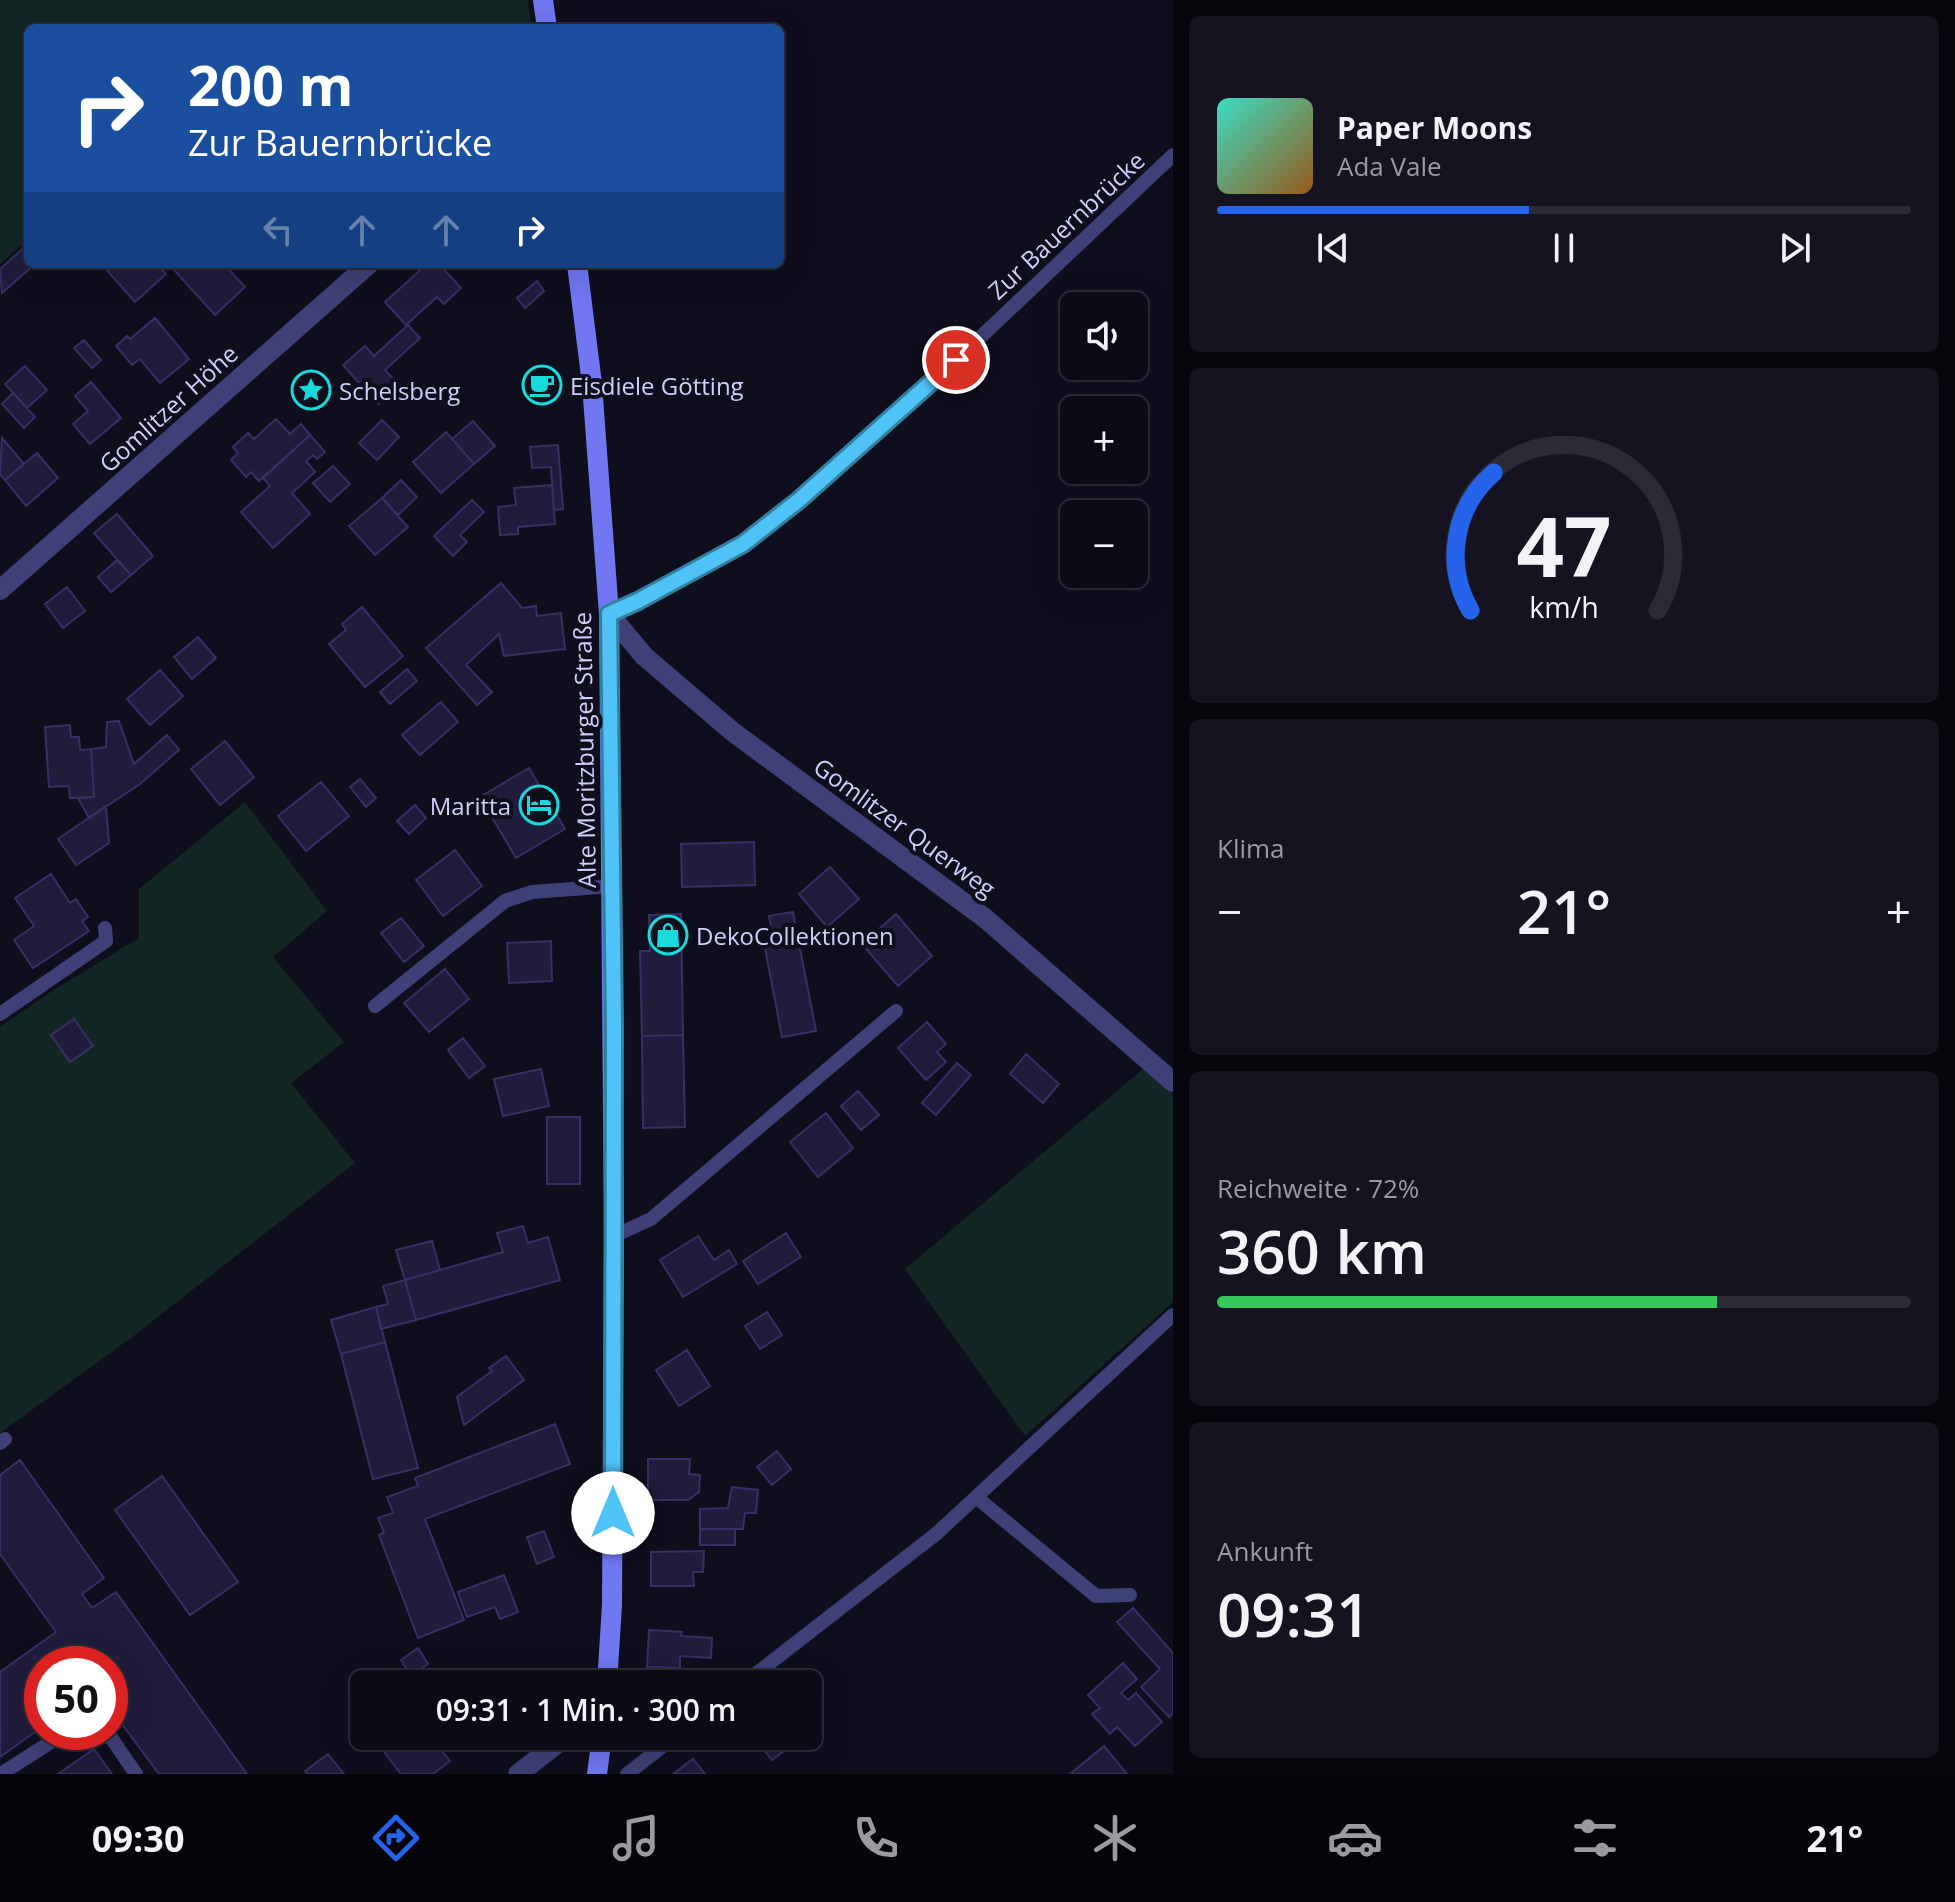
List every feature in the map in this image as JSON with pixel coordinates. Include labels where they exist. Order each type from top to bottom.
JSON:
[{"type":"main road","points":[[543,0],[546,24]]},
{"type":"main road","name":"Alte Moritzburger Straße","points":[[578,268],[592,384],[609,614],[614,1236],[612,1605],[608,1670]]},
{"type":"main road","points":[[597,1774],[600,1750]]},
{"type":"street","name":"Gomlitzer Höhe","points":[[0,590],[364,268]]},
{"type":"street","name":"Gomlitzer Querweg","points":[[609,614],[644,656],[733,732],[986,919],[1173,1082]]},
{"type":"street","points":[[518,1774],[549,1750]]},
{"type":"lane","name":"Zur Bauernbrücke","points":[[609,614],[709,564],[776,519],[912,402],[1173,155]]},
{"type":"lane","points":[[375,1006],[505,901],[532,892],[613,886]]},
{"type":"lane","points":[[0,1014],[106,941],[105,928]]},
{"type":"lane","points":[[614,1236],[651,1219],[896,1011]]},
{"type":"lane","points":[[761,1670],[936,1534],[1173,1315]]},
{"type":"lane","points":[[976,1497],[1096,1596],[1130,1595]]},
{"type":"lane","points":[[1,1774],[38,1750]]},
{"type":"lane","points":[[120,1750],[136,1774]]},
{"type":"lane","points":[[627,1774],[658,1750]]},
{"type":"green space","points":[[0,0],[528,0],[531,24],[24,24],[24,243],[0,264]]},
{"type":"green space","points":[[245,802],[327,911],[273,957],[344,1042],[291,1083],[355,1163],[131,1338],[0,1433],[0,1027],[139,938],[139,889]]},
{"type":"green space","points":[[1143,1069],[1173,1093],[1173,1302],[1025,1436],[905,1269]]},
{"type":"building","points":[[24,248],[24,268],[30,268],[2,293],[0,269]]},
{"type":"building","points":[[105,268],[161,268],[166,274],[135,302]]},
{"type":"building","points":[[228,268],[245,287],[215,315],[174,270]]},
{"type":"building","points":[[423,268],[443,268],[461,288],[444,304],[437,297],[406,325],[385,302]]},
{"type":"building","points":[[537,281],[544,291],[525,308],[517,298]]},
{"type":"building","points":[[155,318],[189,359],[160,383],[140,359],[132,365],[116,346],[127,336],[130,339]]},
{"type":"building","points":[[408,325],[420,338],[385,370],[399,385],[378,404],[343,365],[365,346],[374,356]]},
{"type":"building","points":[[84,340],[101,360],[92,368],[74,348]]},
{"type":"building","points":[[25,366],[47,390],[27,408],[5,384]]},
{"type":"building","points":[[91,382],[121,418],[90,444],[73,424],[88,411],[75,396]]},
{"type":"building","points":[[13,393],[35,417],[24,428],[2,404]]},
{"type":"building","points":[[276,419],[290,434],[301,424],[310,435],[259,481],[251,472],[246,477],[231,460],[238,453],[233,447],[248,433],[254,439]]},
{"type":"building","points":[[382,420],[399,437],[377,460],[359,443]]},
{"type":"building","points":[[473,421],[495,446],[474,464],[452,439]]},
{"type":"building","points":[[446,432],[474,464],[441,493],[413,462]]},
{"type":"building","points":[[310,435],[325,452],[317,459],[313,455],[306,461],[315,472],[292,493],[310,514],[273,548],[241,512],[270,486],[263,478]]},
{"type":"building","points":[[2,438],[24,464],[5,480],[0,474]]},
{"type":"building","points":[[558,445],[563,509],[554,510],[551,467],[532,468],[530,447]]},
{"type":"building","points":[[37,453],[58,478],[26,506],[5,480]]},
{"type":"building","points":[[333,466],[350,484],[330,502],[313,483]]},
{"type":"building","points":[[401,480],[417,497],[398,515],[382,498]]},
{"type":"building","points":[[552,485],[555,524],[518,527],[518,534],[500,535],[498,507],[516,505],[514,488]]},
{"type":"building","points":[[382,498],[408,527],[375,555],[349,526]]},
{"type":"building","points":[[472,500],[484,512],[460,535],[467,542],[453,556],[434,536]]},
{"type":"building","points":[[117,514],[153,556],[131,575],[94,533]]},
{"type":"building","points":[[117,560],[131,575],[111,592],[98,577]]},
{"type":"building","points":[[501,583],[522,608],[536,606],[537,616],[561,613],[565,649],[504,656],[499,634],[466,665],[492,692],[477,705],[426,648]]},
{"type":"building","points":[[67,587],[85,611],[63,628],[45,604]]},
{"type":"building","points":[[362,607],[403,656],[365,687],[329,644],[346,630],[342,624]]},
{"type":"building","points":[[198,637],[216,658],[192,679],[174,657]]},
{"type":"building","points":[[407,669],[417,681],[390,704],[380,692]]},
{"type":"building","points":[[160,670],[183,696],[150,725],[127,699]]},
{"type":"building","points":[[441,702],[458,722],[420,755],[402,735]]},
{"type":"building","points":[[119,721],[134,764],[167,735],[179,750],[140,784],[89,818],[78,798],[94,797],[91,749],[106,747],[107,722]]},
{"type":"building","points":[[70,725],[71,737],[79,737],[80,750],[91,749],[94,797],[70,798],[69,786],[49,787],[45,727]]},
{"type":"building","points":[[225,741],[254,777],[220,805],[191,769]]},
{"type":"building","points":[[529,768],[565,829],[516,858],[480,797]]},
{"type":"building","points":[[360,779],[376,798],[366,807],[350,787]]},
{"type":"building","points":[[321,782],[349,816],[306,851],[278,816]]},
{"type":"building","points":[[415,805],[426,818],[409,834],[397,821]]},
{"type":"building","points":[[106,806],[109,843],[76,865],[58,839]]},
{"type":"building","points":[[754,842],[755,885],[682,887],[681,844]]},
{"type":"building","points":[[455,850],[482,886],[443,916],[416,880]]},
{"type":"building","points":[[830,867],[859,899],[827,927],[799,894]]},
{"type":"building","points":[[51,874],[70,903],[76,899],[88,917],[82,921],[89,931],[33,968],[14,940],[34,926],[15,898]]},
{"type":"building","points":[[793,912],[816,1031],[782,1037],[765,948],[775,946],[769,916]]},
{"type":"building","points":[[681,914],[683,1035],[642,1036],[640,951],[650,951],[649,915]]},
{"type":"building","points":[[896,914],[932,956],[898,986],[862,944]]},
{"type":"building","points":[[401,918],[424,946],[404,962],[381,933]]},
{"type":"building","points":[[551,941],[552,981],[509,983],[507,943]]},
{"type":"building","points":[[445,969],[469,999],[429,1032],[404,1003]]},
{"type":"building","points":[[74,1019],[93,1046],[70,1062],[51,1035]]},
{"type":"building","points":[[927,1022],[946,1044],[937,1052],[946,1062],[926,1080],[898,1048]]},
{"type":"building","points":[[683,1035],[685,1127],[643,1128],[642,1036]]},
{"type":"building","points":[[463,1038],[485,1066],[469,1078],[448,1050]]},
{"type":"building","points":[[1026,1054],[1059,1084],[1043,1103],[1010,1074]]},
{"type":"building","points":[[957,1063],[971,1075],[936,1115],[922,1103]]},
{"type":"building","points":[[541,1069],[549,1106],[503,1116],[494,1079]]},
{"type":"building","points":[[858,1091],[879,1115],[861,1130],[841,1106]]},
{"type":"building","points":[[826,1113],[853,1148],[818,1177],[790,1142]]},
{"type":"building","points":[[547,1117],[580,1117],[580,1184],[547,1184]]},
{"type":"building","points":[[523,1226],[528,1243],[548,1237],[560,1280],[416,1320],[405,1280],[503,1252],[497,1233]]},
{"type":"building","points":[[786,1233],[801,1257],[758,1284],[743,1261]]},
{"type":"building","points":[[698,1236],[714,1260],[729,1250],[737,1264],[683,1297],[660,1260]]},
{"type":"building","points":[[432,1241],[440,1270],[405,1280],[396,1250]]},
{"type":"building","points":[[405,1280],[416,1320],[381,1329],[376,1307],[388,1304],[383,1286]]},
{"type":"building","points":[[376,1307],[385,1342],[341,1354],[331,1320]]},
{"type":"building","points":[[767,1312],[782,1335],[760,1349],[745,1326]]},
{"type":"building","points":[[385,1342],[418,1468],[373,1479],[341,1354]]},
{"type":"building","points":[[687,1350],[710,1386],[679,1406],[656,1370]]},
{"type":"building","points":[[506,1356],[524,1380],[464,1425],[457,1397],[492,1371],[489,1368]]},
{"type":"building","points":[[555,1424],[570,1464],[425,1519],[464,1620],[418,1638],[379,1535],[384,1533],[378,1518],[393,1513],[387,1497],[418,1486],[415,1478]]},
{"type":"building","points":[[777,1451],[791,1469],[772,1485],[757,1467]]},
{"type":"building","points":[[648,1459],[690,1459],[689,1474],[700,1475],[699,1492],[688,1500],[648,1500]]},
{"type":"building","points":[[20,1460],[104,1578],[82,1594],[92,1608],[116,1592],[247,1774],[159,1774],[128,1732],[128,1646],[36,1646],[56,1632],[0,1554],[0,1475]]},
{"type":"building","points":[[162,1476],[238,1582],[190,1615],[115,1510]]},
{"type":"building","points":[[732,1487],[758,1490],[756,1513],[745,1513],[743,1529],[700,1529],[700,1509],[728,1508]]},
{"type":"building","points":[[700,1529],[735,1529],[735,1545],[700,1545]]},
{"type":"building","points":[[544,1531],[554,1557],[537,1564],[527,1537]]},
{"type":"building","points":[[704,1551],[703,1572],[693,1572],[694,1586],[651,1586],[651,1552]]},
{"type":"building","points":[[504,1575],[518,1612],[500,1619],[495,1607],[467,1617],[458,1592]]},
{"type":"building","points":[[1133,1608],[1173,1653],[1173,1713],[1169,1717],[1141,1687],[1160,1669],[1117,1622]]},
{"type":"building","points":[[649,1630],[712,1638],[711,1658],[680,1656],[680,1669],[647,1667]]},
{"type":"building","points":[[418,1648],[428,1664],[420,1670],[407,1670],[401,1660]]},
{"type":"building","points":[[24,1655],[24,1740],[0,1757],[0,1672]]},
{"type":"building","points":[[1123,1663],[1137,1679],[1121,1693],[1128,1700],[1136,1693],[1162,1722],[1135,1746],[1117,1727],[1110,1734],[1092,1714],[1100,1708],[1088,1695]]},
{"type":"building","points":[[660,1667],[687,1669],[687,1670],[660,1670]]},
{"type":"building","points":[[1104,1746],[1127,1774],[1070,1774]]},
{"type":"building","points":[[95,1750],[112,1774],[58,1774]]},
{"type":"building","points":[[383,1750],[441,1750],[450,1761],[433,1774],[401,1774]]},
{"type":"building","points":[[764,1750],[785,1750],[772,1760]]},
{"type":"building","points":[[328,1754],[344,1774],[308,1774],[305,1771]]},
{"type":"building","points":[[693,1759],[705,1774],[673,1774]]},
{"type":"place","name":"Eisdiele Götting","points":[[542,385]]},
{"type":"place","name":"Schelsberg","points":[[311,390]]},
{"type":"place","name":"Maritta","points":[[539,805]]},
{"type":"place","name":"DekoCollektionen","points":[[668,935]]},
{"type":"route","points":[[613,1513],[614,1028],[609,614],[743,544],[799,500],[956,360]]}]
